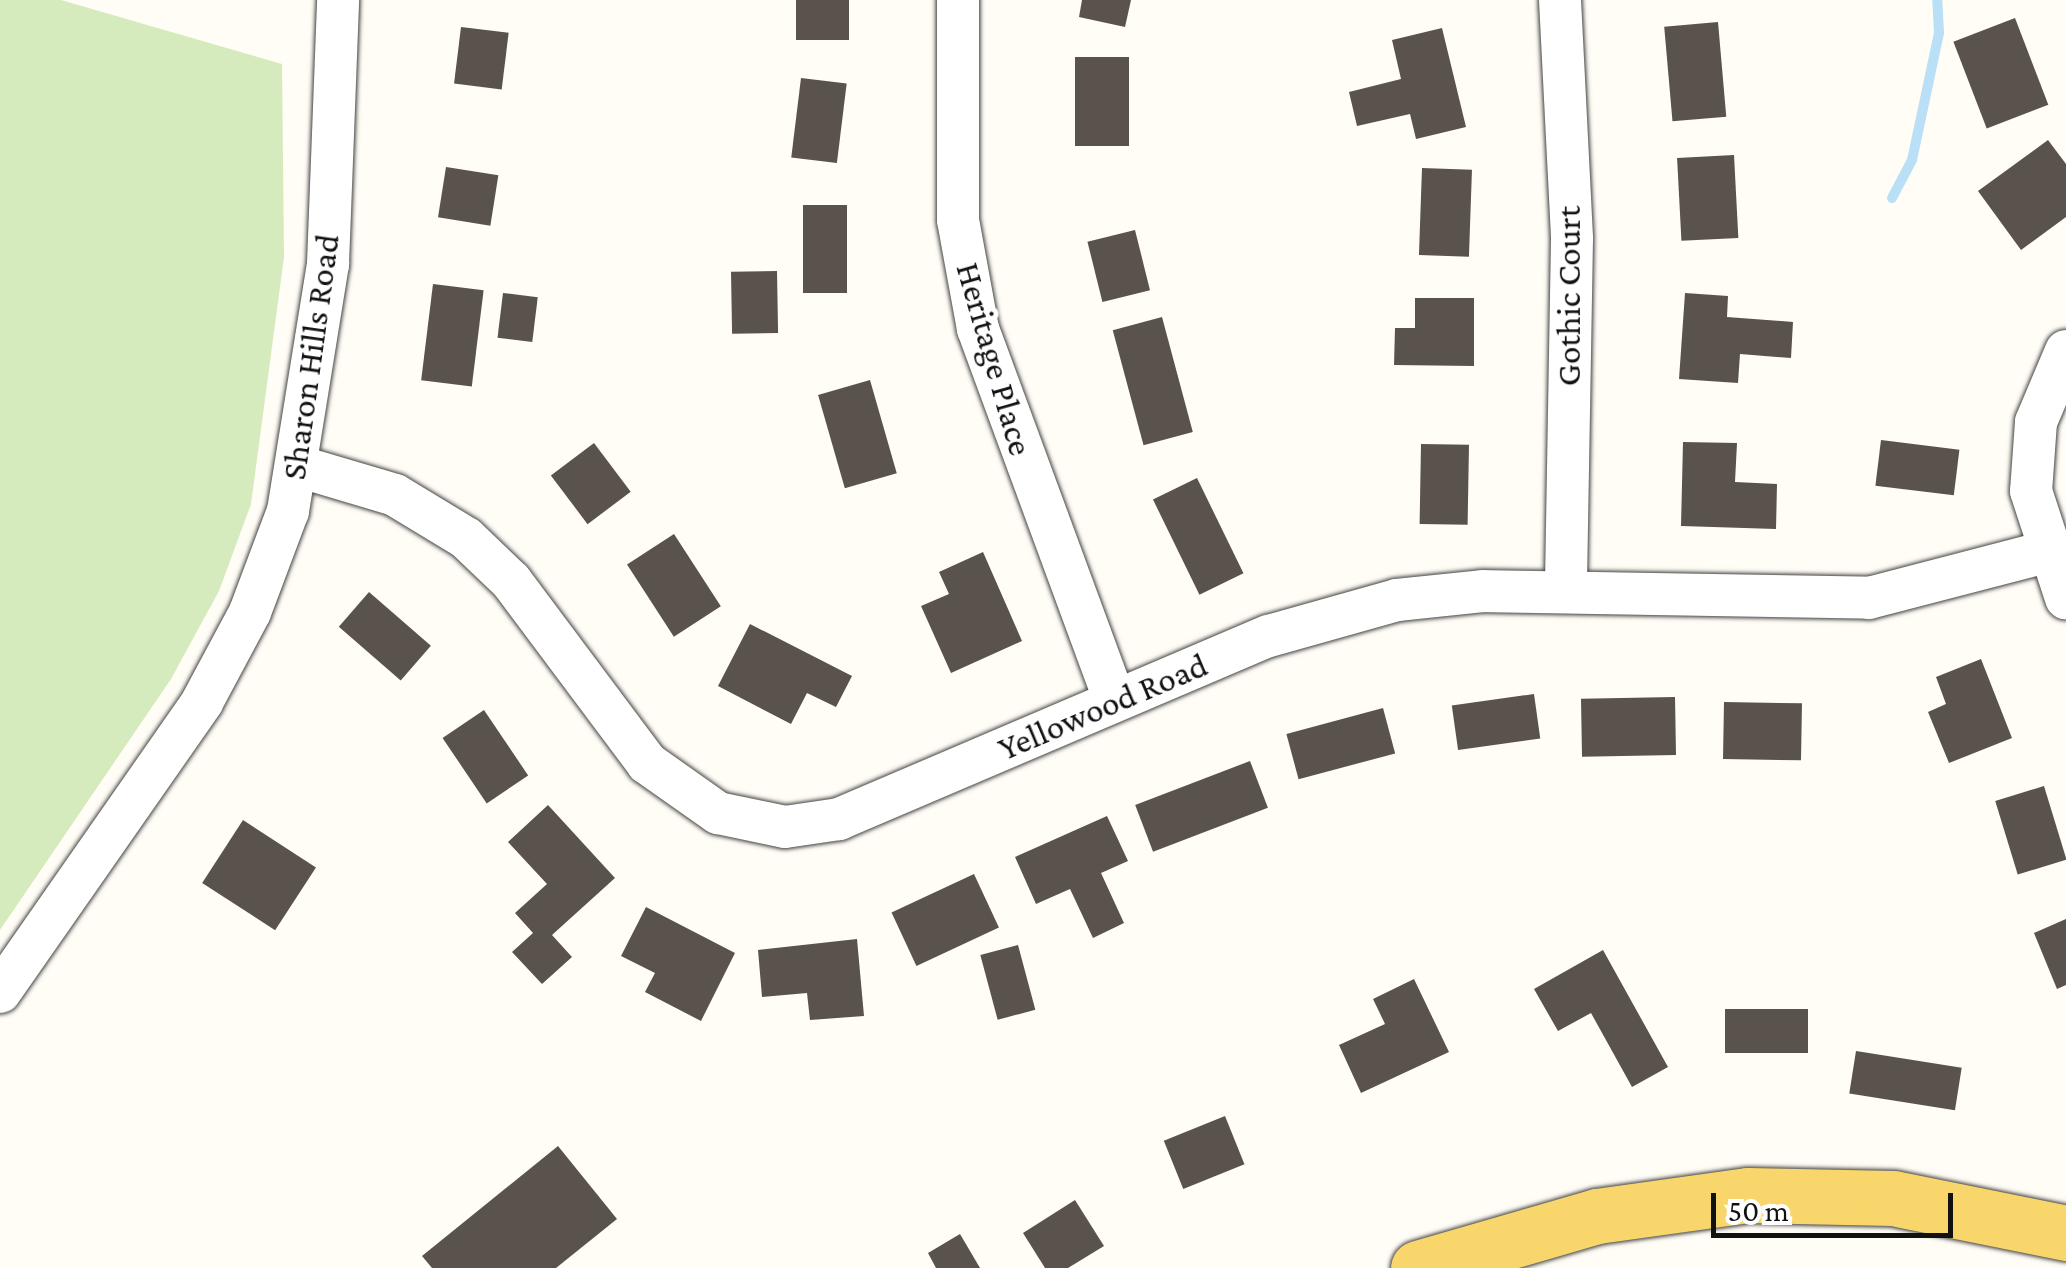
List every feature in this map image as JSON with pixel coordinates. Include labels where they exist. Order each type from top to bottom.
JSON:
[{"type":"main road","points":[[1418,1268],[1597,1216],[1748,1195],[1893,1198],[2066,1233]]},
{"type":"street","name":"Sharon Hills Road","points":[[0,992],[202,702],[250,612],[301,467],[328,264],[338,0]]},
{"type":"street","name":"Heritage Place","points":[[958,0],[958,220],[978,329],[1115,701]]},
{"type":"street","name":"Gothic Court","points":[[1560,0],[1572,239],[1566,592]]},
{"type":"street","points":[[2066,351],[2047,388],[2031,456],[2046,552],[2066,598]]},
{"type":"street","name":"Yellowood Road","points":[[301,467],[395,495],[466,538],[511,581],[647,763],[681,794],[744,822],[785,827],[839,819],[1324,617],[1483,591],[1870,598],[2046,552]]},
{"type":"green space","points":[[0,0],[61,0],[282,64],[284,257],[251,504],[219,591],[171,679],[0,930]]},
{"type":"building","points":[[796,0],[849,0],[849,40],[796,40]]},
{"type":"building","points":[[1082,0],[1131,0],[1125,27],[1079,17]]},
{"type":"building","points":[[2015,18],[2048,105],[1987,128],[1953,42]]},
{"type":"building","points":[[1718,22],[1726,117],[1672,121],[1664,27]]},
{"type":"building","points":[[461,27],[509,33],[502,89],[454,84]]},
{"type":"building","points":[[1442,28],[1466,127],[1416,139],[1410,114],[1357,126],[1349,92],[1401,79],[1392,40]]},
{"type":"building","points":[[1075,57],[1129,57],[1129,146],[1075,146]]},
{"type":"building","points":[[801,78],[847,84],[837,163],[791,157]]},
{"type":"building","points":[[2048,140],[2066,164],[2066,217],[2021,250],[1978,191]]},
{"type":"building","points":[[1734,155],[1738,238],[1681,241],[1677,158]]},
{"type":"building","points":[[446,167],[498,175],[490,226],[438,217]]},
{"type":"building","points":[[1422,168],[1472,170],[1469,257],[1419,255]]},
{"type":"building","points":[[803,205],[847,205],[847,293],[803,293]]},
{"type":"building","points":[[1135,230],[1150,290],[1102,302],[1087,242]]},
{"type":"building","points":[[777,271],[778,333],[732,334],[731,272]]},
{"type":"building","points":[[433,284],[484,290],[472,386],[421,380]]},
{"type":"building","points":[[503,293],[538,297],[532,342],[498,338]]},
{"type":"building","points":[[1685,293],[1728,296],[1727,317],[1793,322],[1791,358],[1740,354],[1738,383],[1679,379]]},
{"type":"building","points":[[1415,298],[1474,298],[1474,366],[1394,365],[1395,328],[1415,328]]},
{"type":"building","points":[[1162,317],[1193,432],[1144,445],[1113,330]]},
{"type":"building","points":[[870,380],[897,473],[845,488],[818,395]]},
{"type":"building","points":[[1881,440],[1959,450],[1954,495],[1875,486]]},
{"type":"building","points":[[1683,442],[1737,443],[1735,482],[1777,484],[1776,529],[1681,526]]},
{"type":"building","points":[[594,443],[631,492],[588,524],[551,475]]},
{"type":"building","points":[[1421,444],[1469,445],[1468,525],[1420,524]]},
{"type":"building","points":[[1197,478],[1243,573],[1199,595],[1153,499]]},
{"type":"building","points":[[674,534],[721,606],[674,637],[627,564]]},
{"type":"building","points":[[983,552],[1022,641],[951,673],[921,606],[949,594],[939,572]]},
{"type":"building","points":[[369,592],[431,646],[401,681],[339,627]]},
{"type":"building","points":[[750,624],[852,676],[836,707],[807,693],[791,724],[718,686]]},
{"type":"building","points":[[1981,659],[2012,738],[1949,763],[1928,712],[1946,704],[1936,677]]},
{"type":"building","points":[[1534,694],[1540,739],[1458,750],[1452,706]]},
{"type":"building","points":[[1675,697],[1676,755],[1582,757],[1581,699]]},
{"type":"building","points":[[1724,702],[1802,703],[1801,760],[1723,759]]},
{"type":"building","points":[[1383,708],[1395,753],[1299,779],[1286,734]]},
{"type":"building","points":[[484,710],[528,775],[487,803],[443,738]]},
{"type":"building","points":[[1250,761],[1268,808],[1153,852],[1135,805]]},
{"type":"building","points":[[2044,786],[2066,860],[2018,875],[1995,801]]},
{"type":"building","points":[[548,805],[615,878],[552,935],[572,957],[542,984],[512,952],[533,933],[515,913],[547,884],[508,842]]},
{"type":"building","points":[[1107,816],[1128,861],[1101,873],[1124,923],[1093,938],[1070,889],[1036,904],[1015,857]]},
{"type":"building","points":[[243,820],[316,867],[275,930],[202,883]]},
{"type":"building","points":[[974,874],[999,927],[916,966],[892,912]]},
{"type":"building","points":[[646,907],[735,953],[701,1021],[645,992],[655,973],[621,956]]},
{"type":"building","points":[[2066,919],[2066,985],[2057,989],[2034,933]]},
{"type":"building","points":[[857,939],[864,1016],[810,1020],[807,993],[762,997],[758,950]]},
{"type":"building","points":[[1018,945],[1035,1010],[998,1020],[980,955]]},
{"type":"building","points":[[1603,950],[1668,1067],[1632,1087],[1591,1013],[1558,1031],[1534,989]]},
{"type":"building","points":[[1414,979],[1449,1052],[1361,1093],[1339,1045],[1385,1024],[1373,999]]},
{"type":"building","points":[[1725,1009],[1808,1009],[1808,1053],[1725,1053]]},
{"type":"building","points":[[1856,1051],[1962,1068],[1955,1110],[1849,1093]]},
{"type":"building","points":[[1225,1116],[1244,1164],[1183,1189],[1164,1141]]},
{"type":"building","points":[[558,1146],[617,1219],[556,1268],[432,1268],[422,1256]]},
{"type":"building","points":[[1075,1200],[1104,1246],[1068,1268],[1045,1268],[1023,1233]]},
{"type":"building","points":[[960,1234],[980,1268],[936,1268],[928,1253]]},
{"type":"waterway","points":[[1892,198],[1912,160],[1939,33],[1937,0]]}]
